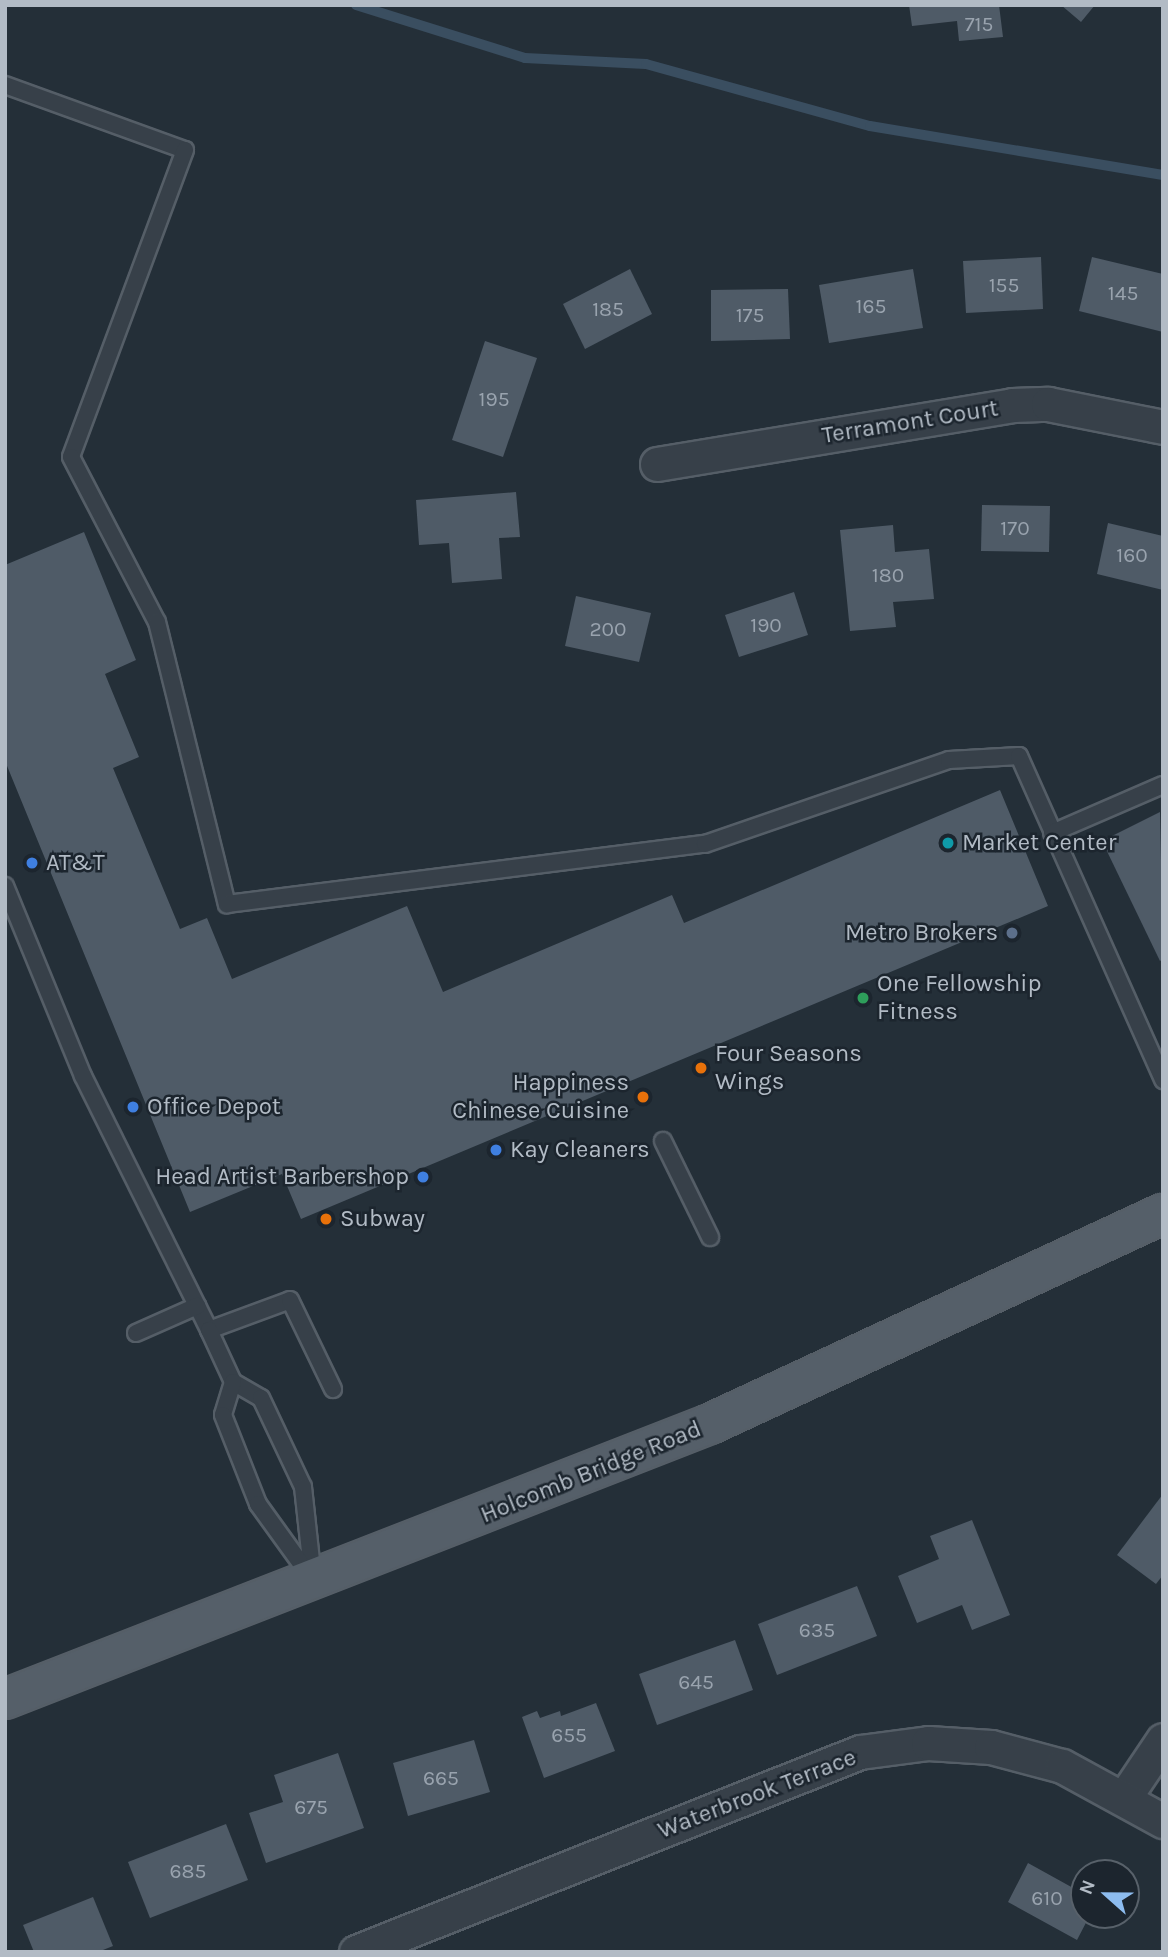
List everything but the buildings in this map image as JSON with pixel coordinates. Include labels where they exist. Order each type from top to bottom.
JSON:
[{"type":"main road","name":"Holcomb Bridge Road","points":[[5,1699],[769,1399],[1163,1214]]},
{"type":"street","name":"Terramont Court","points":[[657,464],[1012,405],[1048,404],[1163,427]]},
{"type":"street","points":[[1126,1795],[1163,1740]]},
{"type":"street","name":"Waterbrook Terrace","points":[[356,1952],[860,1752],[928,1743],[991,1747],[1062,1766],[1126,1795],[1163,1821]]},
{"type":"lane","points":[[5,85],[185,150],[71,457],[156,622],[228,904],[705,844],[949,760],[1019,756],[1163,1080]]},
{"type":"lane","points":[[1052,833],[1163,785]]},
{"type":"lane","points":[[5,886],[83,1076],[233,1382],[261,1398],[303,1487],[313,1580]]},
{"type":"lane","points":[[663,1141],[710,1237]]},
{"type":"lane","points":[[209,1330],[290,1300],[333,1389]]},
{"type":"lane","points":[[136,1333],[197,1306]]},
{"type":"lane","points":[[233,1382],[223,1415],[258,1504],[313,1580]]},
{"type":"waterway","points":[[356,5],[525,58],[646,64],[870,126],[1163,175]]},
{"type":"place","name":"Market Center","points":[[948,843]]},
{"type":"place","name":"AT&T","points":[[32,863]]},
{"type":"place","name":"Metro Brokers","points":[[1012,933]]},
{"type":"place","name":"One Fellowship Fitness","points":[[863,998]]},
{"type":"place","name":"Four Seasons Wings","points":[[701,1068]]},
{"type":"place","name":"Happiness Chinese Cuisine","points":[[643,1097]]},
{"type":"place","name":"Office Depot","points":[[133,1107]]},
{"type":"place","name":"Kay Cleaners","points":[[496,1150]]},
{"type":"place","name":"Head Artist Barbershop","points":[[423,1177]]},
{"type":"place","name":"Subway","points":[[326,1219]]}]
